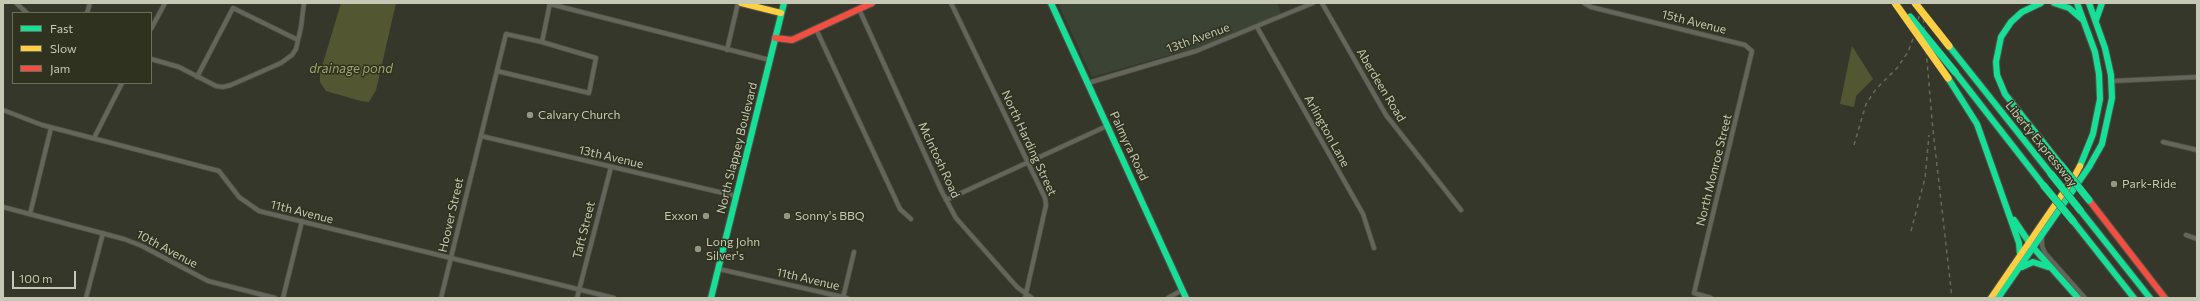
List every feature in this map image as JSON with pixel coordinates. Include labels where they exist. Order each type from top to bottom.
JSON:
[{"type":"main road","points":[[739,3],[781,13]]},
{"type":"main road","name":"North Slappey Boulevard","points":[[711,298],[784,3]]},
{"type":"main road","points":[[775,38],[792,40],[872,3]]},
{"type":"main road","name":"Palmyra Road","points":[[1051,3],[1186,298]]},
{"type":"main road","points":[[1895,3],[1948,78],[1977,124],[2020,246],[2020,254]]},
{"type":"main road","name":"Liberty Expressway","points":[[1899,3],[2134,298]]},
{"type":"main road","name":"Liberty Expressway","points":[[1915,3],[2150,298]]},
{"type":"main road","points":[[2041,3],[2022,12],[2011,22],[2002,36],[1996,62],[1997,75],[2005,94],[2164,298]]},
{"type":"main road","points":[[2054,3],[2069,8],[2083,20]]},
{"type":"main road","points":[[1998,298],[2018,271],[2031,245],[2082,163],[2096,125],[2100,99],[2099,74],[2095,52],[2078,3]]},
{"type":"main road","points":[[1991,298],[2020,254],[2042,236],[2089,168],[2102,144],[2110,112],[2112,81],[2107,53],[2089,3]]},
{"type":"main road","points":[[2097,24],[2097,14],[2102,3]]},
{"type":"main road","points":[[2008,210],[2031,245],[2078,298]]},
{"type":"main road","points":[[2018,271],[2025,265],[2033,262],[2041,263],[2051,269]]},
{"type":"street","points":[[16,3],[26,12]]},
{"type":"street","points":[[152,27],[165,3]]},
{"type":"street","points":[[152,60],[179,68],[216,86],[223,87],[231,85],[288,58],[296,49],[303,16],[304,3]]},
{"type":"street","points":[[727,50],[739,3]]},
{"type":"street","name":"North Harding Street","points":[[951,3],[1027,163],[1043,193],[1046,205],[1026,296]]},
{"type":"street","name":"13th Avenue","points":[[1088,83],[1196,52],[1313,3]]},
{"type":"street","name":"Aberdeen Road","points":[[1322,3],[1386,115],[1461,210]]},
{"type":"street","name":"15th Avenue","points":[[1584,3],[1598,9],[1745,45],[1752,51]]},
{"type":"street","points":[[497,71],[589,93],[596,58],[542,42],[550,4],[770,60]]},
{"type":"street","points":[[197,77],[233,8],[298,40]]},
{"type":"street","name":"McIntosh Road","points":[[859,9],[946,200],[956,218],[1017,288],[1026,296],[1032,298]]},
{"type":"street","name":"Arlington Lane","points":[[1257,27],[1363,214],[1374,248]]},
{"type":"street","points":[[816,29],[900,209],[911,220]]},
{"type":"street","name":"Hoover Street","points":[[441,298],[506,34],[542,42]]},
{"type":"street","name":"North Monroe Street","points":[[1711,298],[1694,293],[1752,51]]},
{"type":"street","points":[[2112,81],[2197,78]]},
{"type":"street","points":[[94,138],[121,84]]},
{"type":"street","name":"11th Avenue","points":[[3,110],[20,118],[52,128],[219,171],[239,197],[247,204],[272,215],[452,257],[614,298]]},
{"type":"street","points":[[946,200],[1107,126]]},
{"type":"street","points":[[30,214],[52,128]]},
{"type":"street","name":"13th Avenue","points":[[481,136],[736,196]]},
{"type":"street","points":[[2163,142],[2197,150]]},
{"type":"street","name":"Taft Street","points":[[577,298],[611,167]]},
{"type":"street","name":"10th Avenue","points":[[3,208],[30,214],[142,246],[208,282],[275,298]]},
{"type":"street","points":[[283,298],[302,221]]},
{"type":"street","points":[[86,298],[103,234]]},
{"type":"street","points":[[2042,236],[2045,253],[2085,298]]},
{"type":"street","points":[[2186,236],[2197,239]]},
{"type":"street","points":[[844,298],[854,252]]},
{"type":"street","name":"11th Avenue","points":[[719,268],[844,298]]},
{"type":"street","points":[[1168,298],[1182,290]]},
{"type":"shaded area","points":[[1058,3],[1277,3],[1281,14],[1198,47],[1092,77]]},
{"type":"water","name":"drainage pond","points":[[341,3],[396,3],[376,90],[369,102],[326,91],[320,82],[320,73]]},
{"type":"water","points":[[1852,46],[1873,79],[1856,96],[1854,107],[1840,104]]},
{"type":"railway","points":[[1920,3],[1923,15],[1933,130],[1952,298]]},
{"type":"railway","points":[[1854,145],[1866,104],[1876,89],[1897,68],[1908,52],[1916,31],[1919,16]]},
{"type":"railway","points":[[1911,231],[1925,178],[1929,135]]},
{"type":"traffic: fast","points":[[711,298],[784,3]]},
{"type":"traffic: fast","points":[[1051,3],[1186,298]]},
{"type":"traffic: fast","points":[[2041,3],[2022,12],[2011,22],[2001,37],[1996,62],[1997,75],[2005,94],[2061,165]]},
{"type":"traffic: fast","points":[[2054,3],[2069,8],[2083,20]]},
{"type":"traffic: fast","points":[[2077,3],[2095,52],[2099,74],[2100,99],[2093,134],[2080,166]]},
{"type":"traffic: fast","points":[[1998,298],[2089,167],[2102,144],[2112,98],[2111,75],[2105,48],[2089,3]]},
{"type":"traffic: fast","points":[[2096,20],[2102,3]]},
{"type":"traffic: fast","points":[[1910,17],[1955,72]]},
{"type":"traffic: fast","points":[[1949,46],[2051,174]]},
{"type":"traffic: fast","points":[[1955,72],[2044,186]]},
{"type":"traffic: fast","points":[[1948,78],[1977,124],[2019,243],[2020,254]]},
{"type":"traffic: fast","points":[[2061,165],[2089,200]]},
{"type":"traffic: fast","points":[[2051,174],[2080,210]]},
{"type":"traffic: fast","points":[[2044,186],[2073,221]]},
{"type":"traffic: fast","points":[[2080,210],[2150,298]]},
{"type":"traffic: fast","points":[[2014,220],[2029,242]]},
{"type":"traffic: fast","points":[[2073,221],[2134,298]]},
{"type":"traffic: fast","points":[[2031,245],[2078,298]]},
{"type":"traffic: fast","points":[[2022,267],[2033,262],[2048,267]]},
{"type":"traffic: slow","points":[[741,3],[781,13]]},
{"type":"traffic: slow","points":[[1895,3],[1948,78]]},
{"type":"traffic: slow","points":[[1915,3],[1949,46]]},
{"type":"traffic: slow","points":[[1991,298],[2080,166]]},
{"type":"traffic: jam","points":[[775,38],[792,40],[872,3]]},
{"type":"traffic: jam","points":[[2089,200],[2165,298]]},
{"type":"place","name":"Calvary Church","points":[[530,115]]},
{"type":"place","name":"Park-Ride","points":[[2114,184]]},
{"type":"place","name":"Exxon","points":[[706,216]]},
{"type":"place","name":"Sonny's BBQ","points":[[787,216]]},
{"type":"place","name":"Long John Silver's","points":[[698,249]]}]
